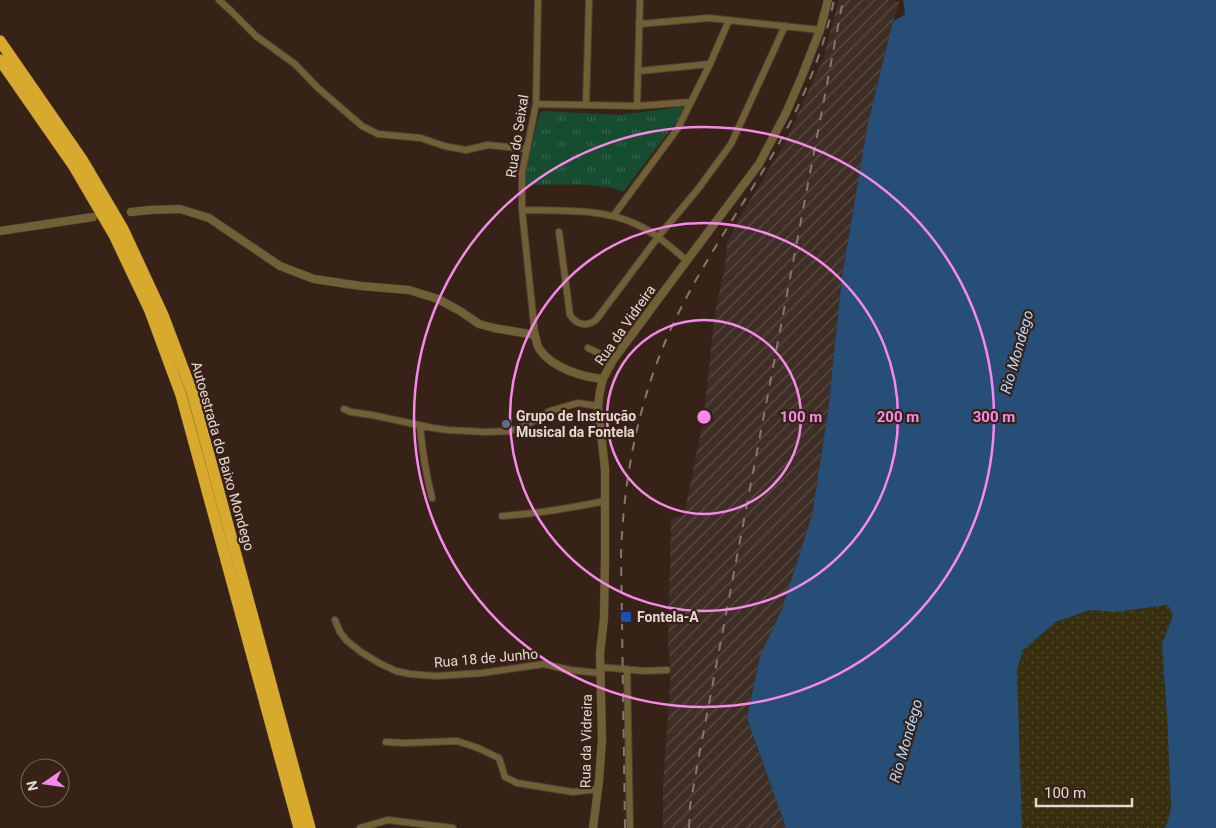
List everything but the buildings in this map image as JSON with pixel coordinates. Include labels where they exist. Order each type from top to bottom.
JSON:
[{"type":"highway","name":"Autoestrada do Baixo Mondego","points":[[0,41],[83,161],[123,229],[163,315],[192,392],[310,828]]},
{"type":"highway","name":"Autoestrada do Baixo Mondego","points":[[0,60],[73,165],[114,236],[150,311],[181,395],[299,828]]},
{"type":"street","points":[[218,0],[256,36],[295,64],[318,88],[362,126],[378,134],[421,138],[444,146],[466,150],[488,145],[527,150]]},
{"type":"street","name":"Rua do Seixal","points":[[535,335],[522,210],[522,173],[536,104],[538,0]]},
{"type":"street","points":[[586,105],[589,0]]},
{"type":"street","points":[[638,106],[640,0]]},
{"type":"street","name":"Rua da Vidreira","points":[[593,828],[602,740],[600,653],[604,618],[605,469],[598,406],[603,379],[613,360],[759,164],[802,76],[820,30],[828,0]]},
{"type":"street","points":[[639,24],[709,18],[820,30]]},
{"type":"street","points":[[614,215],[678,128],[710,64],[729,20]]},
{"type":"street","points":[[559,232],[569,312],[574,320],[579,323],[590,324],[596,320],[731,144],[785,26]]},
{"type":"street","points":[[639,71],[710,64]]},
{"type":"street","points":[[536,104],[638,106],[691,102]]},
{"type":"street","points":[[131,212],[180,209],[209,218],[280,266],[314,279],[361,286],[409,290],[438,299],[479,324],[535,335],[540,349],[554,363],[583,375],[603,379]]},
{"type":"street","points":[[522,210],[575,211],[614,215],[637,224],[658,237],[686,260]]},
{"type":"street","points":[[0,231],[93,218]]},
{"type":"street","points":[[588,348],[613,360]]},
{"type":"street","points":[[344,409],[433,428],[486,432],[510,431],[538,419],[550,411],[578,403],[598,406]]},
{"type":"street","points":[[420,425],[421,447],[432,498]]},
{"type":"street","points":[[502,516],[527,515],[604,501]]},
{"type":"street","name":"Rua 18 de Junho","points":[[335,620],[340,632],[347,641],[361,652],[396,671],[410,674],[436,676],[482,673],[544,664],[570,670],[666,670]]},
{"type":"street","points":[[627,669],[630,828]]},
{"type":"street","points":[[386,742],[457,741],[499,758],[505,776],[516,783],[574,792],[598,790]]},
{"type":"street","points":[[360,828],[388,820],[453,828]]},
{"type":"shaded area","points":[[839,0],[892,0],[900,2],[893,21],[868,123],[842,276],[828,411],[812,515],[782,609],[760,656],[747,718],[786,828],[663,828],[663,786],[671,671],[668,646],[671,519],[684,515],[703,422],[715,312],[725,268],[727,243],[738,220],[785,143],[823,59]]},
{"type":"green space","points":[[683,108],[683,113],[623,192],[590,185],[526,185],[526,167],[539,115],[542,111],[620,115]]},
{"type":"sand","points":[[1168,605],[1173,615],[1162,644],[1171,806],[1168,821],[1164,828],[1022,828],[1017,669],[1023,650],[1056,622],[1090,610],[1116,612]]},
{"type":"water","name":"Rio Mondego","points":[[903,0],[1216,0],[1216,828],[1164,828],[1168,821],[1171,806],[1162,644],[1173,615],[1168,605],[1116,612],[1090,610],[1056,622],[1023,650],[1017,669],[1022,828],[786,828],[747,718],[760,656],[782,609],[812,515],[828,411],[842,276],[868,123],[893,21],[905,15]]},
{"type":"railway","points":[[625,828],[621,554],[626,490],[638,427],[656,365],[682,306],[692,286],[773,154],[802,98],[824,40],[834,0]]},
{"type":"railway","points":[[689,828],[690,806],[699,756],[843,0]]},
{"type":"place","name":"Grupo de Instrução Musical da Fontela","points":[[506,424]]},
{"type":"place","name":"Fontela-A","points":[[626,617]]}]
